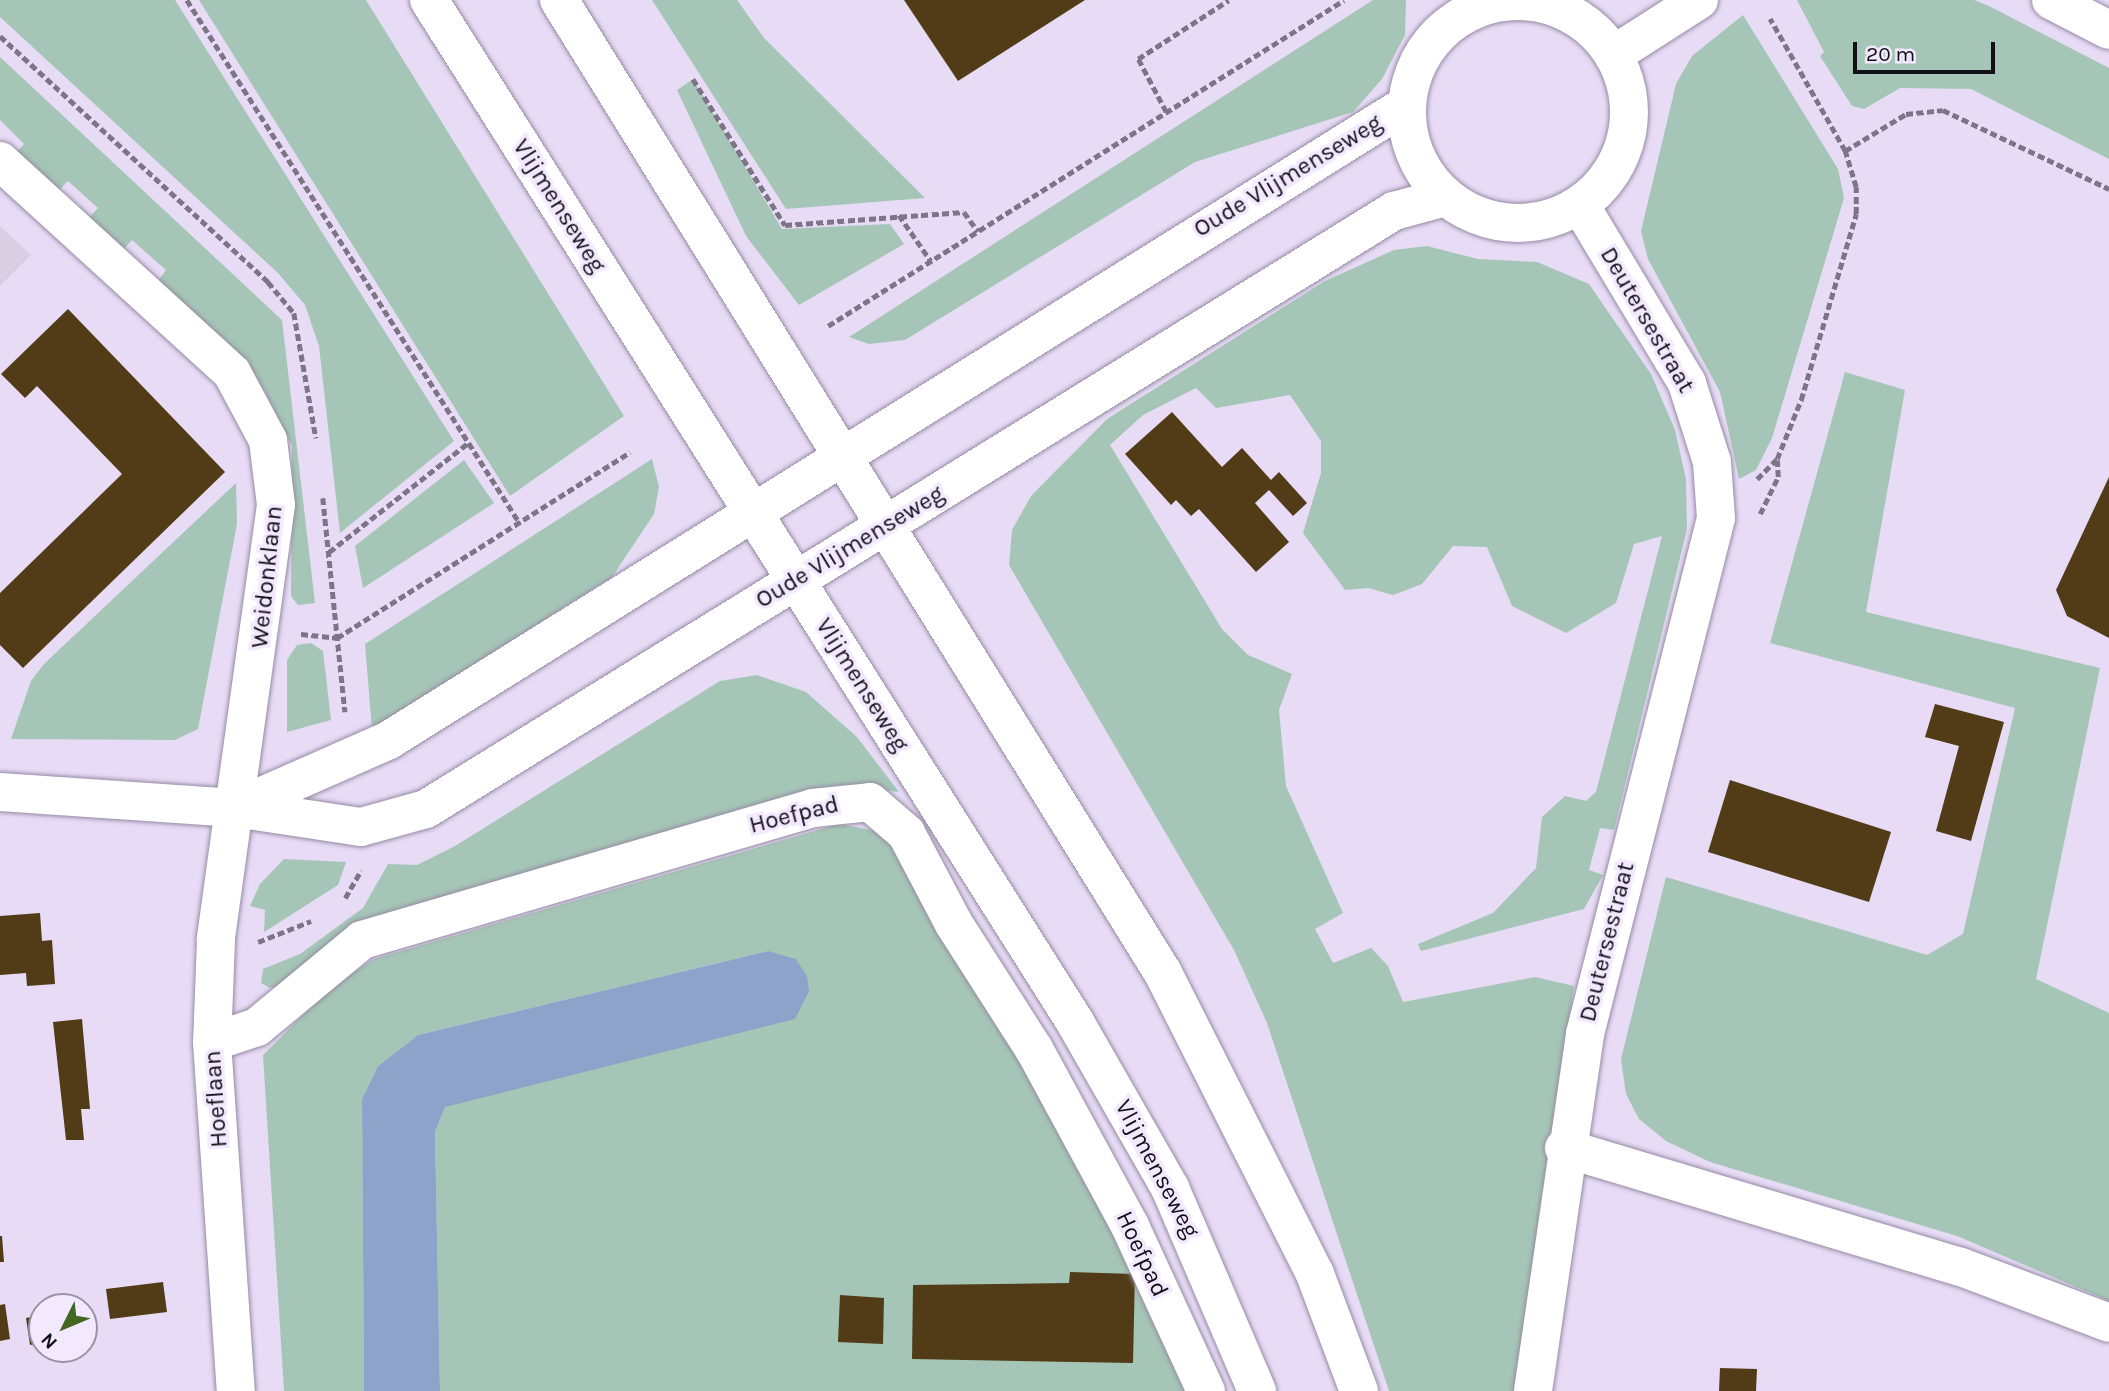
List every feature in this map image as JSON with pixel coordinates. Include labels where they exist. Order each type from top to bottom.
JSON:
[{"type":"street","name":"Vlijmenseweg","points":[[429,0],[1082,1034],[1170,1188],[1257,1391]]},
{"type":"street","points":[[559,0],[889,524],[1219,1075],[1315,1274],[1359,1391]]},
{"type":"street","points":[[1613,55],[1699,0]]},
{"type":"street","points":[[2051,0],[2109,30]]},
{"type":"street","points":[[1527,1],[1561,9],[1590,28],[1613,55],[1628,94],[1626,136],[1610,175],[1580,205],[1535,223],[1512,224],[1488,220],[1446,197],[1419,165],[1406,105],[1415,67],[1437,34],[1493,3],[1527,1]]},
{"type":"street","name":"Oude Vlijmenseweg","points":[[235,808],[389,740],[750,512],[1406,105]]},
{"type":"street","name":"Weidonklaan","points":[[0,161],[232,373],[268,440],[276,505],[235,808]]},
{"type":"street","name":"Oude Vlijmenseweg","points":[[0,792],[235,808],[361,827],[426,809],[481,779],[796,580],[1394,211],[1446,197]]},
{"type":"street","name":"Deutersestraat","points":[[1564,1148],[1601,962],[1716,518],[1712,462],[1686,383],[1580,205]]},
{"type":"street","name":"Hoefpad","points":[[212,1042],[257,1027],[362,940],[813,808],[870,802],[906,833],[1034,1049],[1130,1226],[1206,1391]]},
{"type":"street","name":"Hoeflaan","points":[[235,808],[216,940],[212,1042],[236,1391]]},
{"type":"street","points":[[1533,1391],[1564,1148],[1961,1266],[2109,1324]]},
{"type":"path","points":[[187,0],[519,522]]},
{"type":"path","points":[[1166,112],[1138,59],[1229,0]]},
{"type":"path","points":[[828,327],[1344,0]]},
{"type":"path","points":[[1770,19],[1845,151],[1856,187],[1856,214],[1801,400],[1777,459]]},
{"type":"path","points":[[693,79],[785,225],[964,212],[978,231]]},
{"type":"path","points":[[1845,151],[1906,114],[1942,110],[2109,189]]},
{"type":"path","points":[[899,215],[931,261]]},
{"type":"path","points":[[329,552],[468,443]]},
{"type":"path","points":[[346,717],[337,638],[630,452]]},
{"type":"path","points":[[335,907],[359,877],[361,827]]},
{"type":"path","points":[[216,940],[271,941],[315,918]]},
{"type":"shaded area","points":[[0,226],[31,255],[0,286]]},
{"type":"green space","points":[[0,0],[175,0],[454,441],[340,533],[319,346],[305,305],[278,273],[0,17]]},
{"type":"green space","points":[[199,0],[366,0],[624,416],[510,496]]},
{"type":"green space","points":[[652,0],[737,0],[764,38],[925,198],[786,209]]},
{"type":"green space","points":[[1373,0],[1406,0],[1405,35],[1382,79],[1353,112],[1195,162],[905,340],[869,344],[849,337]]},
{"type":"green space","points":[[1797,0],[1974,0],[1989,6],[2109,68],[2109,159],[1971,89],[1900,88],[1864,109],[1852,106],[1820,56],[1824,52]]},
{"type":"green space","points":[[1743,15],[1838,169],[1844,198],[1772,438],[1756,470],[1739,479],[1720,392],[1648,259],[1641,231],[1676,84],[1692,56]]},
{"type":"green space","points":[[0,57],[282,320],[315,603],[298,605],[291,596],[292,446],[264,390],[158,281],[166,270],[132,240],[122,251],[87,220],[98,208],[68,181],[56,193],[14,155],[24,144],[0,120]]},
{"type":"green space","points":[[693,79],[782,229],[890,224],[904,244],[799,305],[746,236],[677,90]]},
{"type":"green space","points":[[1427,246],[1478,259],[1537,262],[1589,284],[1651,374],[1675,430],[1686,479],[1687,529],[1614,830],[1600,828],[1589,870],[1603,875],[1584,909],[1421,951],[1418,944],[1493,913],[1536,868],[1542,817],[1565,796],[1586,801],[1596,792],[1662,536],[1634,544],[1616,603],[1566,633],[1512,606],[1487,547],[1453,546],[1422,584],[1393,595],[1368,588],[1345,590],[1303,533],[1321,473],[1321,441],[1290,395],[1216,408],[1196,388],[1143,415],[1110,445],[1222,629],[1248,655],[1292,674],[1279,710],[1286,786],[1343,913],[1315,929],[1333,963],[1371,948],[1388,966],[1403,1002],[1535,977],[1574,986],[1517,1391],[1389,1391],[1267,1023],[1234,950],[1009,565],[1012,530],[1031,496],[1107,419],[1325,281],[1394,250]]},
{"type":"green space","points":[[1845,372],[1905,390],[1866,612],[2100,668],[2036,979],[2109,1013],[2109,1301],[1957,1236],[1710,1162],[1666,1141],[1639,1119],[1626,1094],[1621,1059],[1666,877],[1927,955],[1963,934],[2015,708],[1770,643]]},
{"type":"green space","points":[[652,459],[659,487],[654,514],[612,577],[372,729],[365,644]]},
{"type":"green space","points":[[464,460],[494,503],[363,588],[355,546]]},
{"type":"green space","points":[[236,483],[237,524],[198,729],[175,740],[11,739],[31,681],[44,664]]},
{"type":"green space","points":[[311,643],[323,651],[331,720],[287,732],[287,660],[297,645]]},
{"type":"green space","points":[[757,675],[806,692],[857,737],[899,792],[844,786],[289,983],[270,988],[261,983],[263,969],[300,954],[363,908],[388,864],[417,865],[455,846],[720,681]]},
{"type":"green space","points":[[839,824],[888,833],[1109,1216],[1190,1391],[440,1391],[435,1132],[445,1107],[768,951],[418,1035],[378,1066],[362,1099],[364,1391],[284,1391],[263,1055],[331,987],[374,959]]},
{"type":"green space","points":[[284,859],[346,862],[338,885],[264,932],[265,910],[250,906],[260,884]]},
{"type":"water","points":[[768,951],[796,959],[807,976],[809,991],[795,1019],[445,1107],[435,1132],[440,1391],[364,1391],[362,1099],[378,1066],[418,1035]]},
{"type":"building","points":[[904,0],[1085,0],[958,81]]},
{"type":"building","points":[[68,309],[225,472],[23,668],[0,645],[0,593],[122,474],[37,386],[25,398],[1,374]]},
{"type":"building","points":[[1172,412],[1222,467],[1242,448],[1271,480],[1279,472],[1307,503],[1293,516],[1269,490],[1255,503],[1289,542],[1256,572],[1199,509],[1191,516],[1176,500],[1171,505],[1125,454]]},
{"type":"building","points":[[2109,477],[2109,638],[2067,616],[2056,590]]},
{"type":"building","points":[[1935,704],[2004,722],[1971,841],[1936,831],[1959,746],[1925,737]]},
{"type":"building","points":[[1730,780],[1891,832],[1869,902],[1708,852]]},
{"type":"building","points":[[40,913],[42,941],[52,940],[55,984],[27,986],[26,973],[0,975],[0,916]]},
{"type":"building","points":[[82,1019],[90,1109],[81,1109],[84,1140],[66,1140],[53,1022]]},
{"type":"building","points":[[2,1236],[4,1262],[0,1262]]},
{"type":"building","points":[[1070,1272],[1135,1274],[1133,1363],[912,1359],[913,1285],[1069,1283]]},
{"type":"building","points":[[163,1282],[167,1312],[110,1319],[106,1289]]},
{"type":"building","points":[[840,1295],[884,1298],[883,1344],[838,1342]]},
{"type":"building","points":[[5,1304],[10,1339],[0,1341],[0,1305]]},
{"type":"building","points":[[1720,1368],[1757,1369],[1756,1391],[1719,1391]]}]
